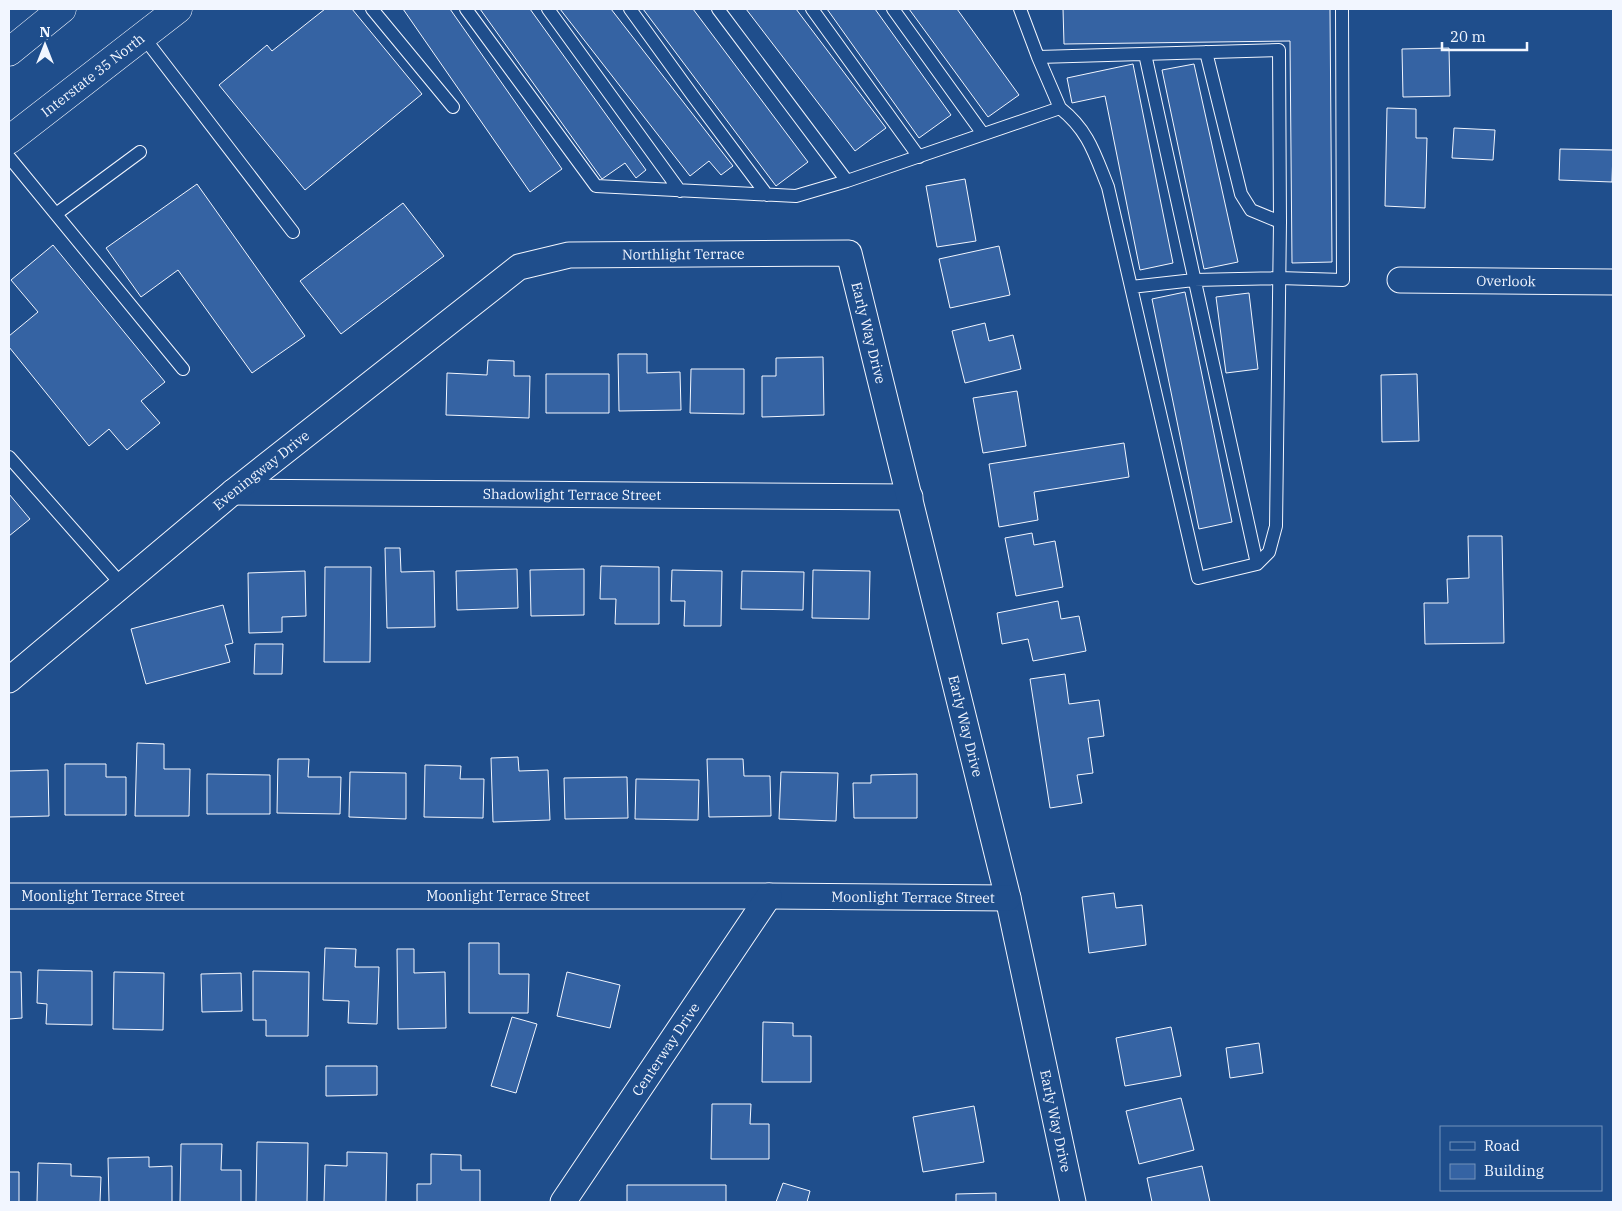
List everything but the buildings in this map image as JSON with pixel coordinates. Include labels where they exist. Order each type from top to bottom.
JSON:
[{"type":"main road","points":[[9,52],[62,9]]},
{"type":"main road","name":"Interstate 35 North","points":[[9,140],[142,35],[178,9]]},
{"type":"street","name":"Northlight Terrace","points":[[520,267],[569,255],[849,253]]},
{"type":"street","name":"Early Way Drive","points":[[849,253],[1008,898],[1073,1202]]},
{"type":"street","name":"Eveningway Drive","points":[[9,680],[233,492],[520,267]]},
{"type":"street","name":"Overlook","points":[[1400,280],[1613,282]]},
{"type":"street","name":"Shadowlight Terrace Street","points":[[233,492],[910,497]]},
{"type":"street","name":"Moonlight Terrace Street","points":[[9,896],[769,896],[1008,898]]},
{"type":"street","name":"Centerway Drive","points":[[563,1202],[769,896]]},
{"type":"lane","points":[[372,9],[453,107]]},
{"type":"lane","points":[[466,9],[596,186],[796,196],[847,181],[1060,108]]},
{"type":"lane","points":[[548,9],[680,191]]},
{"type":"lane","points":[[630,9],[767,195]]},
{"type":"lane","points":[[718,9],[847,181]]},
{"type":"lane","points":[[812,9],[919,156]]},
{"type":"lane","points":[[892,9],[983,134]]},
{"type":"lane","points":[[1020,9],[1038,57],[1060,108],[1073,118],[1088,139],[1108,187],[1198,578],[1257,564],[1269,552],[1276,526],[1280,222],[1279,50],[1038,57]]},
{"type":"lane","points":[[1131,287],[1194,280],[1279,278],[1344,280],[1342,9]]},
{"type":"lane","points":[[142,35],[294,232]]},
{"type":"lane","points":[[1206,52],[1241,194],[1251,210],[1280,222]]},
{"type":"lane","points":[[1145,54],[1257,564]]},
{"type":"lane","points":[[56,214],[140,152]]},
{"type":"lane","points":[[9,157],[183,368]]},
{"type":"lane","points":[[9,457],[122,585]]}]
